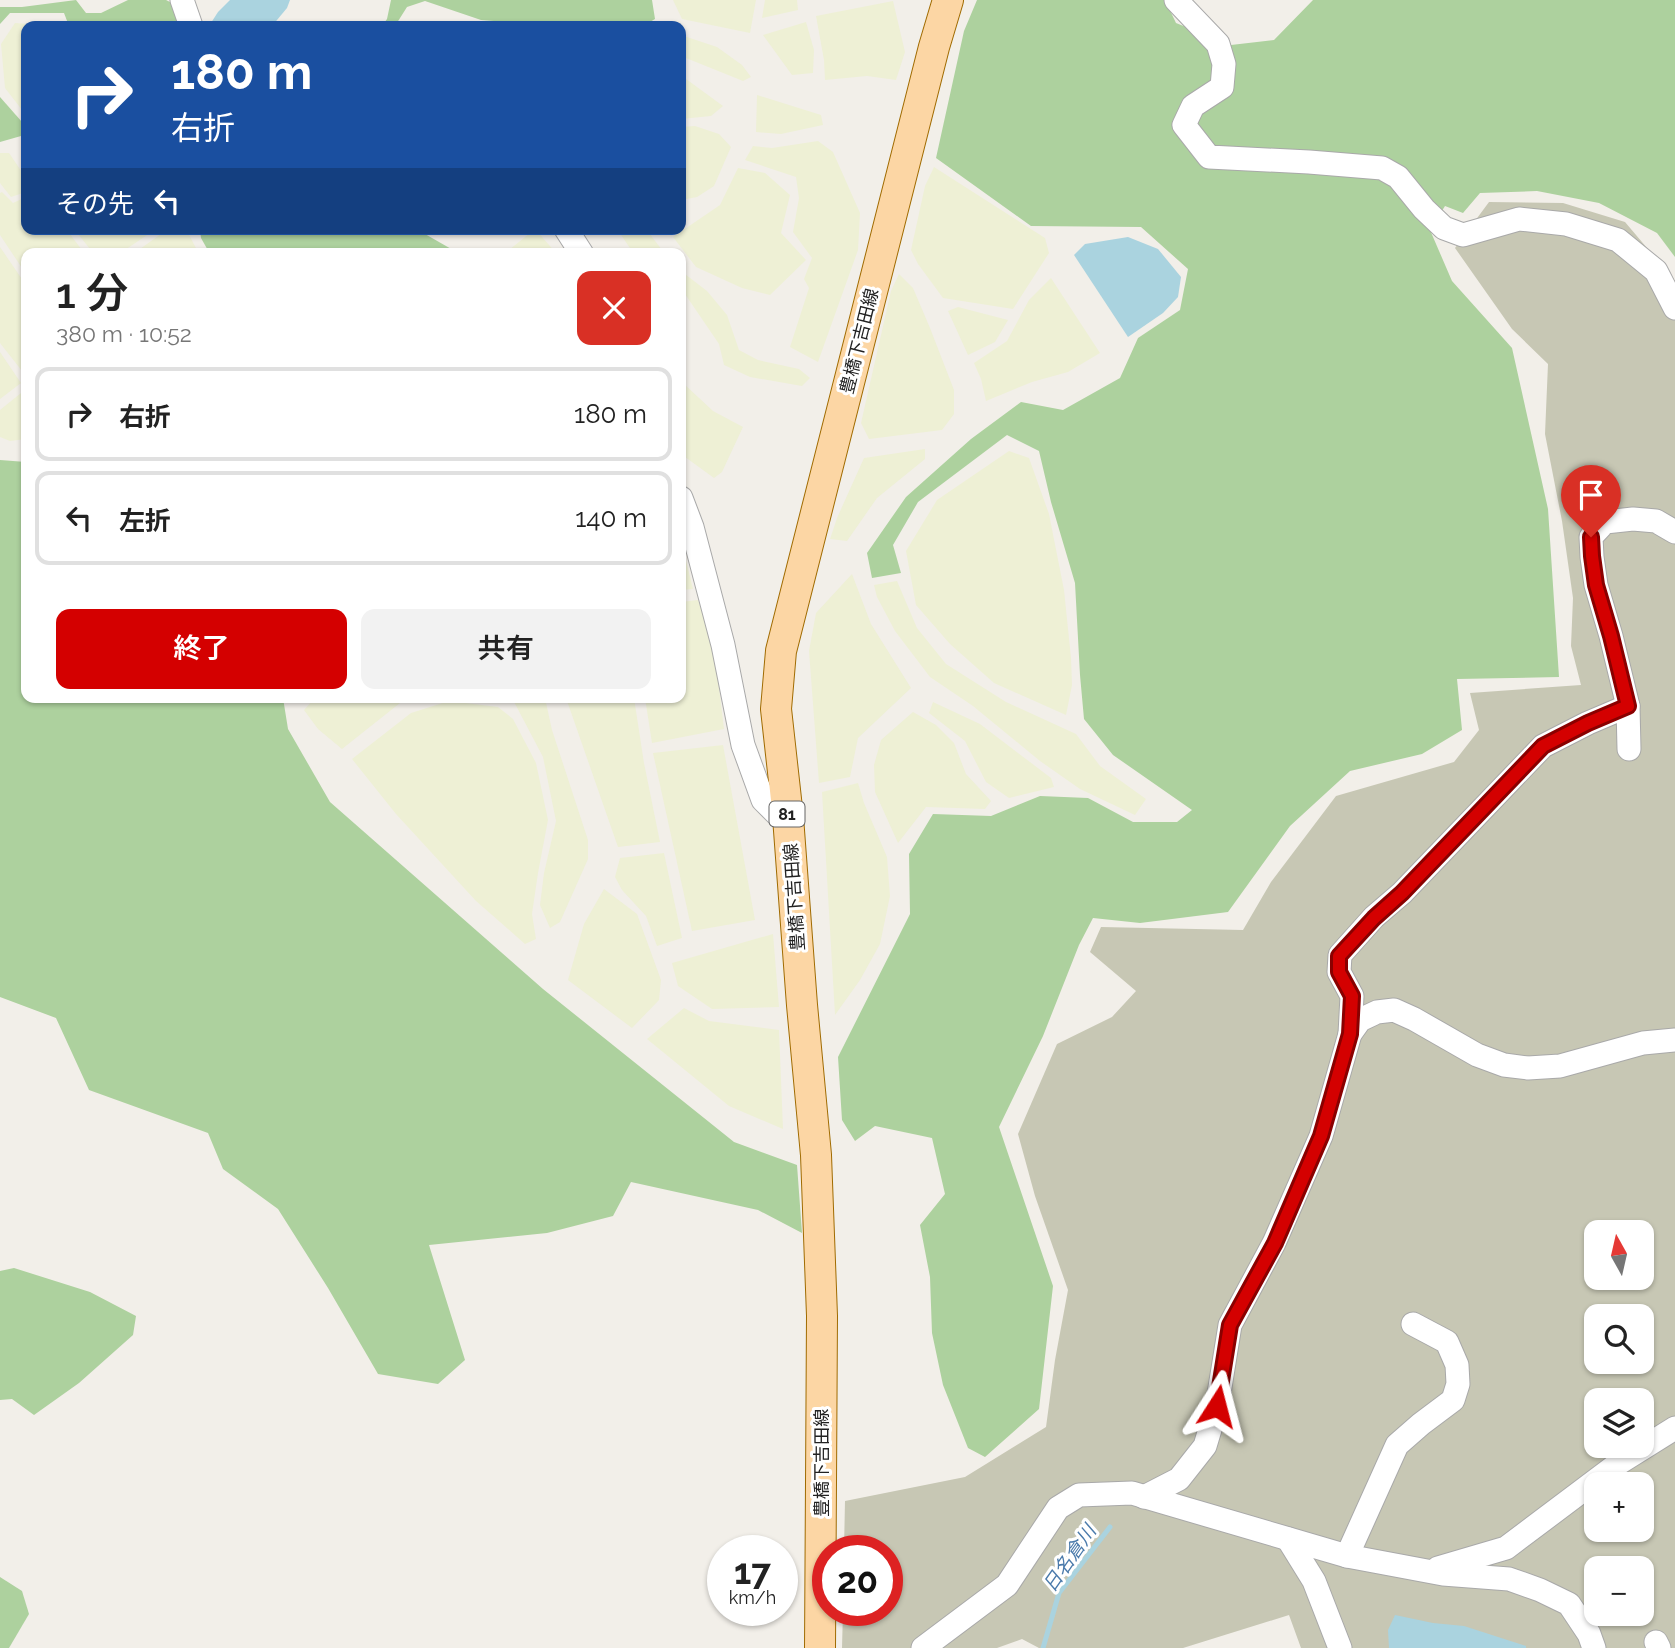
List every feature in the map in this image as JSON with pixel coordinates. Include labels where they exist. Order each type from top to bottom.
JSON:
[{"type":"main road","name":"豊橋下吉田線","points":[[820,1648],[822,1316],[816,1155],[788,817],[776,709],[781,651],[930,60],[948,0]]},
{"type":"street","points":[[182,0],[189,21]]},
{"type":"street","points":[[1176,0],[1218,44],[1224,64],[1222,87],[1193,106],[1184,125],[1209,157],[1382,168],[1398,177],[1424,209],[1444,228],[1464,235],[1519,219],[1566,224],[1618,240],[1656,271],[1675,308]]},
{"type":"street","points":[[686,511],[723,645],[743,745],[763,800],[777,814],[788,817]]},
{"type":"street","points":[[1629,748],[1628,706],[1596,585],[1591,537],[1605,522],[1633,519],[1656,521],[1675,532]]},
{"type":"street","points":[[1144,1497],[1179,1479],[1205,1446],[1217,1406],[1230,1325],[1275,1243],[1321,1136],[1350,1034],[1352,996],[1339,972],[1339,956],[1543,746],[1628,706]]},
{"type":"street","points":[[1350,1034],[1360,1020],[1377,1012],[1394,1010],[1477,1055],[1504,1065],[1528,1068],[1560,1066],[1643,1043],[1675,1040]]},
{"type":"street","points":[[1347,1556],[1397,1445],[1453,1400],[1458,1384],[1457,1365],[1447,1342],[1413,1324]]},
{"type":"street","points":[[1429,1571],[1507,1548],[1619,1463],[1675,1428]]},
{"type":"street","points":[[923,1648],[1007,1585],[1058,1508],[1079,1495],[1132,1493],[1347,1556],[1429,1571],[1509,1579],[1570,1604],[1590,1643]]},
{"type":"street","points":[[1289,1539],[1314,1581],[1340,1648]]},
{"type":"shaded area","points":[[673,0],[756,0],[750,33],[682,19]]},
{"type":"shaded area","points":[[765,0],[797,0],[798,10],[762,18]]},
{"type":"shaded area","points":[[893,1],[905,52],[896,80],[867,76],[825,80],[816,16]]},
{"type":"shaded area","points":[[806,22],[814,50],[813,73],[792,75],[763,35]]},
{"type":"shaded area","points":[[15,23],[21,23],[21,109],[5,88],[1,44]]},
{"type":"shaded area","points":[[686,37],[717,47],[742,65],[751,77],[743,81],[686,58]]},
{"type":"shaded area","points":[[686,79],[723,106],[711,116],[686,118]]},
{"type":"shaded area","points":[[757,95],[821,115],[823,125],[781,134],[756,132]]},
{"type":"shaded area","points":[[695,126],[719,134],[731,147],[714,186],[697,197],[686,199],[686,127]]},
{"type":"shaded area","points":[[818,141],[833,152],[860,213],[858,250],[818,362],[790,347],[809,288],[804,279],[812,258],[793,232],[799,198],[796,177],[745,160],[753,146],[772,148]]},
{"type":"shaded area","points":[[0,153],[9,153],[21,171],[21,194],[11,197],[0,183]]},
{"type":"shaded area","points":[[934,167],[1045,238],[1049,253],[1013,309],[943,298],[918,264],[911,250],[925,186]]},
{"type":"shaded area","points":[[738,168],[765,173],[790,195],[781,233],[806,260],[770,295],[742,288],[696,267],[686,254],[686,248],[681,248],[673,237],[686,235],[686,228],[720,205]]},
{"type":"shaded area","points":[[0,193],[13,203],[21,199],[21,235],[71,235],[80,248],[21,248],[21,266],[0,235]]},
{"type":"shaded area","points":[[1489,202],[1563,203],[1625,222],[1675,281],[1675,1648],[1301,1648],[1289,1615],[1183,1648],[1039,1648],[1022,1639],[997,1648],[842,1648],[843,1626],[903,1626],[903,1535],[844,1535],[845,1501],[965,1477],[1046,1427],[1068,1290],[1035,1196],[1018,1134],[1057,1044],[1112,1017],[1136,991],[1090,952],[1101,927],[1243,930],[1271,882],[1336,796],[1454,762],[1479,730],[1470,693],[1581,685],[1571,646],[1573,598],[1562,521],[1545,434],[1548,364],[1512,329],[1455,248]]},
{"type":"shaded area","points":[[79,235],[147,235],[128,248],[89,248]]},
{"type":"shaded area","points":[[160,235],[189,235],[196,248],[141,248]]},
{"type":"shaded area","points":[[528,235],[540,235],[552,248],[511,248]]},
{"type":"shaded area","points":[[621,235],[651,235],[660,248],[630,248]]},
{"type":"shaded area","points":[[0,247],[21,278],[21,370],[0,343]]},
{"type":"shaded area","points":[[899,274],[913,288],[930,328],[954,390],[954,414],[942,430],[869,439],[861,423],[891,291]]},
{"type":"shaded area","points":[[686,275],[707,291],[727,315],[739,350],[758,360],[799,369],[810,378],[802,386],[750,377],[724,365],[719,344],[686,295]]},
{"type":"shaded area","points":[[1051,278],[1100,353],[1068,372],[1032,382],[986,401],[974,363],[1007,341],[1029,300]]},
{"type":"shaded area","points":[[958,307],[1008,320],[995,342],[968,355],[948,311]]},
{"type":"shaded area","points":[[0,352],[21,383],[0,399]]},
{"type":"shaded area","points":[[686,386],[713,411],[743,427],[722,472],[714,478],[686,458]]},
{"type":"shaded area","points":[[21,393],[21,440],[10,441],[0,437],[0,410]]},
{"type":"shaded area","points":[[925,449],[925,459],[877,498],[847,541],[830,539],[864,458]]},
{"type":"shaded area","points":[[1009,451],[1029,458],[1049,514],[1064,590],[1071,658],[1072,685],[1066,715],[994,683],[950,644],[916,605],[906,551],[937,500]]},
{"type":"shaded area","points":[[686,560],[693,589],[686,590]]},
{"type":"shaded area","points":[[852,574],[871,624],[911,688],[858,738],[850,777],[819,783],[809,651],[816,613]]},
{"type":"shaded area","points":[[897,581],[917,628],[946,664],[1006,702],[1076,734],[1100,766],[1146,799],[1135,815],[1080,789],[1040,761],[973,706],[930,677],[895,631],[877,597],[874,585]]},
{"type":"shaded area","points":[[698,600],[714,646],[724,729],[652,743],[646,703],[686,703],[686,601]]},
{"type":"shaded area","points":[[933,702],[980,724],[1051,778],[1054,787],[1009,798],[986,782],[965,741],[929,713]]},
{"type":"shaded area","points":[[310,703],[400,703],[342,749],[318,729],[304,710]]},
{"type":"shaded area","points":[[443,703],[465,703],[498,707],[513,719],[536,763],[548,820],[532,914],[536,939],[525,944],[476,901],[396,814],[352,759],[411,713]]},
{"type":"shaded area","points":[[515,703],[546,703],[552,730],[588,840],[588,859],[560,922],[550,928],[540,905],[556,821],[543,757]]},
{"type":"shaded area","points":[[568,703],[635,703],[660,842],[618,847]]},
{"type":"shaded area","points":[[913,712],[936,725],[954,743],[966,774],[991,801],[985,809],[926,807],[898,843],[875,792],[874,765],[881,740]]},
{"type":"shaded area","points":[[723,745],[755,920],[692,931],[653,753]]},
{"type":"shaded area","points":[[858,783],[887,857],[890,896],[880,944],[860,980],[835,1015],[822,792]]},
{"type":"shaded area","points":[[664,853],[682,938],[657,946],[646,916],[622,890],[615,877],[620,858]]},
{"type":"shaded area","points":[[604,889],[637,914],[661,980],[659,1000],[632,1028],[568,980],[584,924]]},
{"type":"shaded area","points":[[773,934],[779,1007],[712,1009],[678,986],[672,963]]},
{"type":"shaded area","points":[[684,1008],[709,1021],[779,1030],[783,1129],[729,1106],[647,1039]]},
{"type":"green space","points":[[76,0],[86,13],[101,13],[128,0],[166,0],[172,3],[181,21],[67,21],[64,13],[10,13],[0,24],[0,7]]},
{"type":"green space","points":[[391,0],[652,0],[655,19],[481,20],[425,1],[407,7],[398,21],[386,21]]},
{"type":"green space","points":[[977,0],[1165,0],[1176,23],[1231,45],[1274,40],[1313,0],[1675,0],[1675,257],[1657,233],[1599,203],[1537,191],[1480,193],[1463,213],[1445,206],[1430,230],[1452,281],[1512,348],[1548,509],[1559,677],[1457,679],[1462,730],[1422,754],[1350,771],[1290,826],[1228,912],[1140,923],[1093,918],[1079,945],[1043,1036],[999,1127],[1053,1286],[1039,1409],[985,1457],[968,1448],[943,1385],[932,1333],[930,1277],[920,1225],[945,1194],[932,1138],[875,1126],[855,1141],[842,1120],[838,1057],[910,914],[909,854],[933,814],[991,816],[1040,796],[1088,798],[1133,822],[1177,822],[1192,810],[1113,755],[1084,719],[1075,583],[1039,451],[1007,435],[918,502],[893,545],[901,573],[872,578],[867,553],[906,497],[971,439],[1021,402],[1063,410],[1120,378],[1138,338],[1180,310],[1188,269],[1141,227],[1031,226],[936,158],[964,31]]},
{"type":"green space","points":[[0,97],[21,121],[21,136],[0,142]]},
{"type":"green space","points":[[201,235],[427,235],[450,248],[207,248]]},
{"type":"green space","points":[[0,460],[21,462],[21,703],[284,703],[288,729],[330,802],[543,989],[734,1142],[797,1165],[802,1233],[758,1210],[631,1182],[613,1216],[547,1233],[429,1245],[465,1360],[438,1384],[378,1374],[278,1209],[223,1169],[208,1133],[89,1090],[56,1018],[0,997]]},
{"type":"green space","points":[[14,1268],[90,1292],[136,1316],[133,1335],[79,1383],[34,1415],[12,1399],[0,1400],[0,1271]]},
{"type":"green space","points":[[0,1577],[22,1591],[29,1614],[9,1648],[0,1648]]},
{"type":"water","points":[[230,0],[290,0],[276,21],[212,21]]},
{"type":"water","points":[[1128,237],[1158,249],[1181,277],[1178,297],[1163,313],[1128,337],[1074,255],[1085,244]]},
{"type":"water","points":[[1395,1615],[1464,1626],[1526,1648],[1389,1648],[1388,1630]]},
{"type":"waterway","name":"日名倉川","points":[[1043,1648],[1059,1593],[1110,1527]]},
{"type":"route","points":[[1217,1406],[1230,1325],[1275,1243],[1321,1136],[1350,1034],[1352,996],[1339,972],[1339,956],[1543,746],[1628,706],[1596,585],[1591,537]]}]
